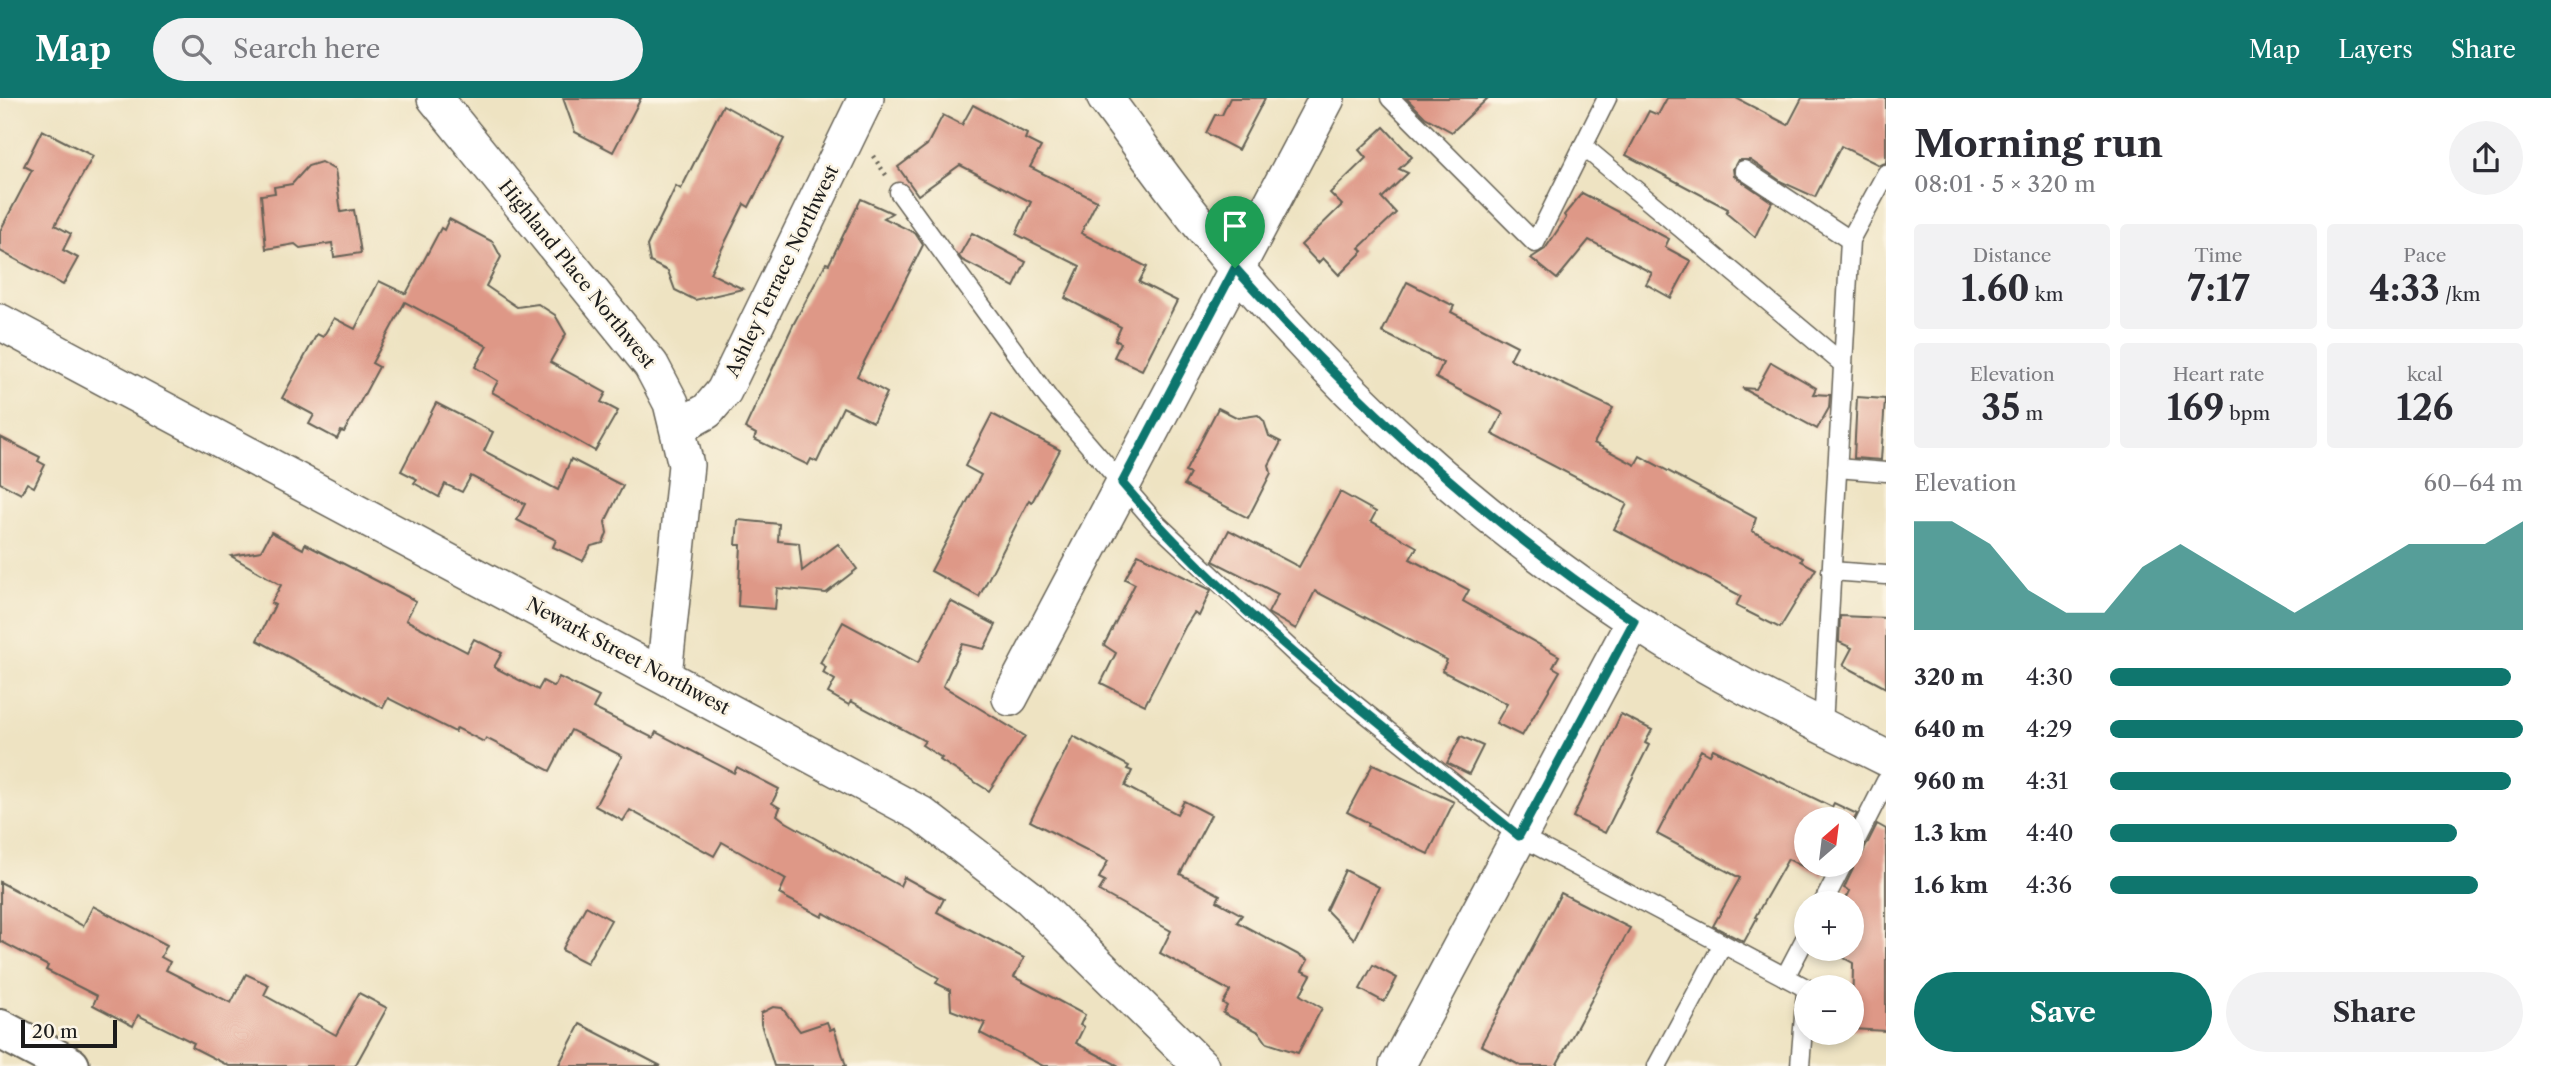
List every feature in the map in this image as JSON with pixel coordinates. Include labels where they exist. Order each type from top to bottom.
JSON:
[{"type":"street","name":"Highland Place Northwest","points":[[435,98],[651,365],[671,403],[686,465],[664,675]]},
{"type":"street","name":"Ashley Terrace Northwest","points":[[678,426],[707,411],[724,391],[866,98]]},
{"type":"street","points":[[1105,98],[1190,213],[1235,268],[1348,388],[1435,469],[1522,542],[1665,641],[1886,758]]},
{"type":"street","points":[[1010,698],[1326,98]]},
{"type":"street","name":"Newark Street Northwest","points":[[0,323],[921,814],[1030,898],[1201,1066]]},
{"type":"street","points":[[1397,1066],[1634,621]]},
{"type":"street","points":[[0,1029],[70,1066]]},
{"type":"lane","points":[[1390,98],[1535,243],[1607,98]]},
{"type":"lane","points":[[1583,146],[1843,364]]},
{"type":"lane","points":[[1744,170],[1850,240]]},
{"type":"lane","points":[[1823,726],[1850,240],[1886,174]]},
{"type":"lane","points":[[899,192],[1049,399],[1194,561],[1318,675],[1519,836],[1794,983]]},
{"type":"lane","points":[[1837,468],[1886,472]]},
{"type":"lane","points":[[1831,571],[1886,575]]},
{"type":"lane","points":[[1864,824],[1886,781]]},
{"type":"lane","points":[[1657,1066],[1723,944]]},
{"type":"lane","points":[[1785,977],[1794,960]]},
{"type":"lane","points":[[1800,1066],[1802,1045]]},
{"type":"building","points":[[563,98],[641,98],[613,152],[575,132]]},
{"type":"building","points":[[1230,98],[1265,98],[1238,150],[1206,133],[1215,115],[1222,115]]},
{"type":"building","points":[[1406,98],[1488,98],[1452,132],[1425,117]]},
{"type":"building","points":[[1667,98],[1736,98],[1788,125],[1802,98],[1886,98],[1886,163],[1879,165],[1841,146],[1815,197],[1782,182],[1750,160],[1738,160],[1733,169],[1734,176],[1772,202],[1755,237],[1726,213],[1728,209],[1626,155],[1649,111],[1658,115]]},
{"type":"building","points":[[723,105],[784,139],[749,207],[744,204],[710,273],[743,289],[695,300],[675,290],[668,271],[650,262],[647,246],[676,186],[681,189]]},
{"type":"building","points":[[973,105],[1027,134],[1025,139],[1041,147],[1030,167],[1097,201],[1081,233],[1147,267],[1139,282],[1177,301],[1142,370],[1114,357],[1121,343],[1115,340],[1121,327],[1065,298],[1080,266],[1016,234],[1031,202],[960,165],[918,195],[898,167],[927,145],[943,115],[962,125]]},
{"type":"building","points":[[1384,127],[1412,157],[1399,169],[1408,173],[1382,198],[1396,213],[1359,248],[1363,251],[1339,275],[1323,258],[1318,263],[1301,245],[1342,205],[1330,193],[1366,158],[1359,150]]},
{"type":"building","points":[[42,130],[93,156],[55,225],[71,234],[63,250],[78,258],[63,285],[0,251],[0,231],[32,170],[24,166]]},
{"type":"building","points":[[321,162],[335,170],[341,212],[354,210],[361,253],[334,257],[332,243],[300,248],[295,244],[266,249],[261,195],[275,193],[274,187],[292,184],[308,166]]},
{"type":"building","points":[[1582,193],[1669,239],[1665,247],[1691,261],[1671,298],[1646,284],[1652,273],[1589,240],[1557,279],[1531,258],[1545,249],[1566,218],[1564,215]]},
{"type":"building","points":[[861,199],[892,213],[884,218],[915,233],[923,245],[857,376],[887,393],[873,422],[843,407],[817,462],[811,459],[808,465],[754,439],[756,434],[745,428],[793,325],[826,263],[829,264]]},
{"type":"building","points":[[449,219],[493,242],[501,257],[486,286],[517,307],[538,304],[555,315],[566,334],[550,362],[606,393],[601,402],[618,411],[595,451],[492,392],[498,381],[475,367],[487,346],[405,302],[372,363],[379,367],[344,432],[341,431],[337,439],[309,424],[314,415],[282,398],[317,334],[323,337],[334,318],[355,329],[379,281],[406,294],[441,228],[444,230]]},
{"type":"building","points":[[972,233],[1026,262],[1014,287],[962,260],[959,256]]},
{"type":"building","points":[[1407,282],[1454,306],[1451,312],[1517,346],[1510,359],[1613,408],[1594,443],[1635,465],[1640,456],[1756,518],[1752,531],[1803,558],[1801,561],[1816,569],[1780,628],[1736,606],[1741,596],[1614,529],[1627,504],[1492,434],[1503,413],[1436,378],[1443,363],[1382,332]]},
{"type":"building","points":[[1771,362],[1816,388],[1813,394],[1830,395],[1829,408],[1817,429],[1742,388],[1756,389]]},
{"type":"building","points":[[1857,397],[1885,399],[1881,460],[1854,458]]},
{"type":"building","points":[[436,403],[493,432],[484,451],[558,490],[571,459],[623,486],[605,522],[607,533],[603,543],[591,546],[583,561],[553,547],[556,540],[517,520],[525,504],[471,476],[462,492],[445,484],[439,497],[414,483],[417,479],[401,471]]},
{"type":"building","points":[[1218,408],[1238,418],[1258,415],[1264,421],[1269,436],[1281,442],[1269,465],[1271,473],[1248,518],[1184,485],[1190,474],[1185,472]]},
{"type":"building","points":[[992,414],[1060,450],[1032,502],[1029,500],[979,597],[931,571],[981,475],[965,466]]},
{"type":"building","points":[[0,437],[40,457],[38,461],[45,465],[34,487],[27,483],[21,494],[0,483]]},
{"type":"building","points":[[1340,492],[1376,512],[1371,521],[1417,547],[1410,559],[1469,590],[1463,601],[1559,656],[1553,667],[1560,671],[1522,736],[1496,723],[1507,704],[1442,671],[1447,660],[1315,591],[1296,629],[1268,613],[1278,594],[1213,561],[1229,530],[1299,567]]},
{"type":"building","points":[[738,520],[779,524],[778,541],[799,543],[802,571],[838,544],[857,569],[826,593],[777,588],[775,609],[738,606],[741,545],[736,545]]},
{"type":"building","points":[[271,532],[303,549],[305,544],[416,601],[406,620],[467,652],[474,639],[502,653],[494,667],[538,690],[543,681],[554,687],[559,677],[599,697],[593,708],[653,738],[656,732],[734,773],[737,767],[779,789],[772,803],[780,808],[777,815],[786,822],[900,886],[904,877],[944,899],[937,912],[1024,958],[1014,977],[1085,1015],[1080,1025],[1084,1027],[1076,1043],[1119,1066],[1043,1066],[980,1033],[985,1023],[951,1010],[950,990],[936,983],[939,978],[824,913],[822,917],[779,894],[786,879],[722,842],[714,856],[630,810],[623,821],[595,806],[622,756],[571,730],[550,771],[486,738],[484,742],[457,728],[455,732],[388,698],[383,708],[257,640],[275,605],[271,603],[281,585],[231,556],[261,551]]},
{"type":"building","points":[[1138,554],[1211,590],[1199,616],[1194,613],[1185,627],[1145,705],[1101,683],[1116,653],[1104,645],[1135,584],[1125,579]]},
{"type":"building","points":[[950,601],[996,625],[984,649],[962,644],[943,686],[1025,736],[989,791],[940,760],[942,758],[922,745],[925,741],[851,701],[849,705],[828,693],[835,680],[823,673],[826,667],[820,663],[843,622],[918,663]]},
{"type":"building","points":[[1840,616],[1886,618],[1886,688],[1843,665],[1852,648],[1839,642]]},
{"type":"building","points":[[1621,714],[1652,730],[1645,743],[1649,745],[1605,833],[1573,817]]},
{"type":"building","points":[[1073,736],[1129,766],[1127,769],[1132,771],[1125,786],[1177,814],[1184,801],[1211,815],[1180,874],[1220,895],[1217,901],[1242,915],[1237,922],[1308,960],[1302,971],[1311,975],[1300,995],[1322,1008],[1298,1053],[1267,1043],[1259,1032],[1223,1013],[1227,1006],[1223,1003],[1230,991],[1160,953],[1171,931],[1099,891],[1105,881],[1099,878],[1108,861],[1030,821]]},
{"type":"building","points":[[1461,736],[1483,746],[1469,774],[1447,763]]},
{"type":"building","points":[[1713,749],[1832,807],[1794,807],[1794,862],[1788,859],[1744,942],[1713,926],[1740,878],[1657,834],[1701,750],[1710,755]]},
{"type":"building","points":[[1373,764],[1454,802],[1428,854],[1368,826],[1369,823],[1347,812]]},
{"type":"building","points":[[1877,824],[1886,829],[1886,1031],[1864,1030],[1864,975],[1853,975],[1853,963],[1849,961],[1864,961],[1864,891],[1844,888],[1849,877],[1864,877],[1864,850]]},
{"type":"building","points":[[1345,870],[1379,887],[1354,939],[1326,910]]},
{"type":"building","points":[[0,882],[83,926],[93,906],[167,945],[161,957],[170,962],[166,970],[231,1003],[246,974],[269,985],[264,995],[336,1035],[359,993],[387,1008],[355,1066],[229,1066],[192,1047],[194,1043],[138,1015],[133,1026],[93,1005],[97,996],[46,970],[48,966],[0,941]]},
{"type":"building","points":[[1561,893],[1630,928],[1556,1066],[1521,1066],[1481,1045]]},
{"type":"building","points":[[586,906],[611,920],[587,963],[562,950]]},
{"type":"building","points":[[1373,965],[1397,978],[1384,1002],[1360,989]]},
{"type":"building","points":[[773,1007],[782,1008],[800,1031],[827,1022],[830,1030],[834,1028],[846,1066],[774,1066],[761,1024],[761,1013]]},
{"type":"building","points":[[580,1024],[661,1066],[558,1066]]},
{"type":"route","points":[[1235,268],[1348,388],[1435,469],[1522,542],[1634,621],[1519,836],[1318,675],[1194,561],[1154,521],[1122,483],[1235,268]]}]
